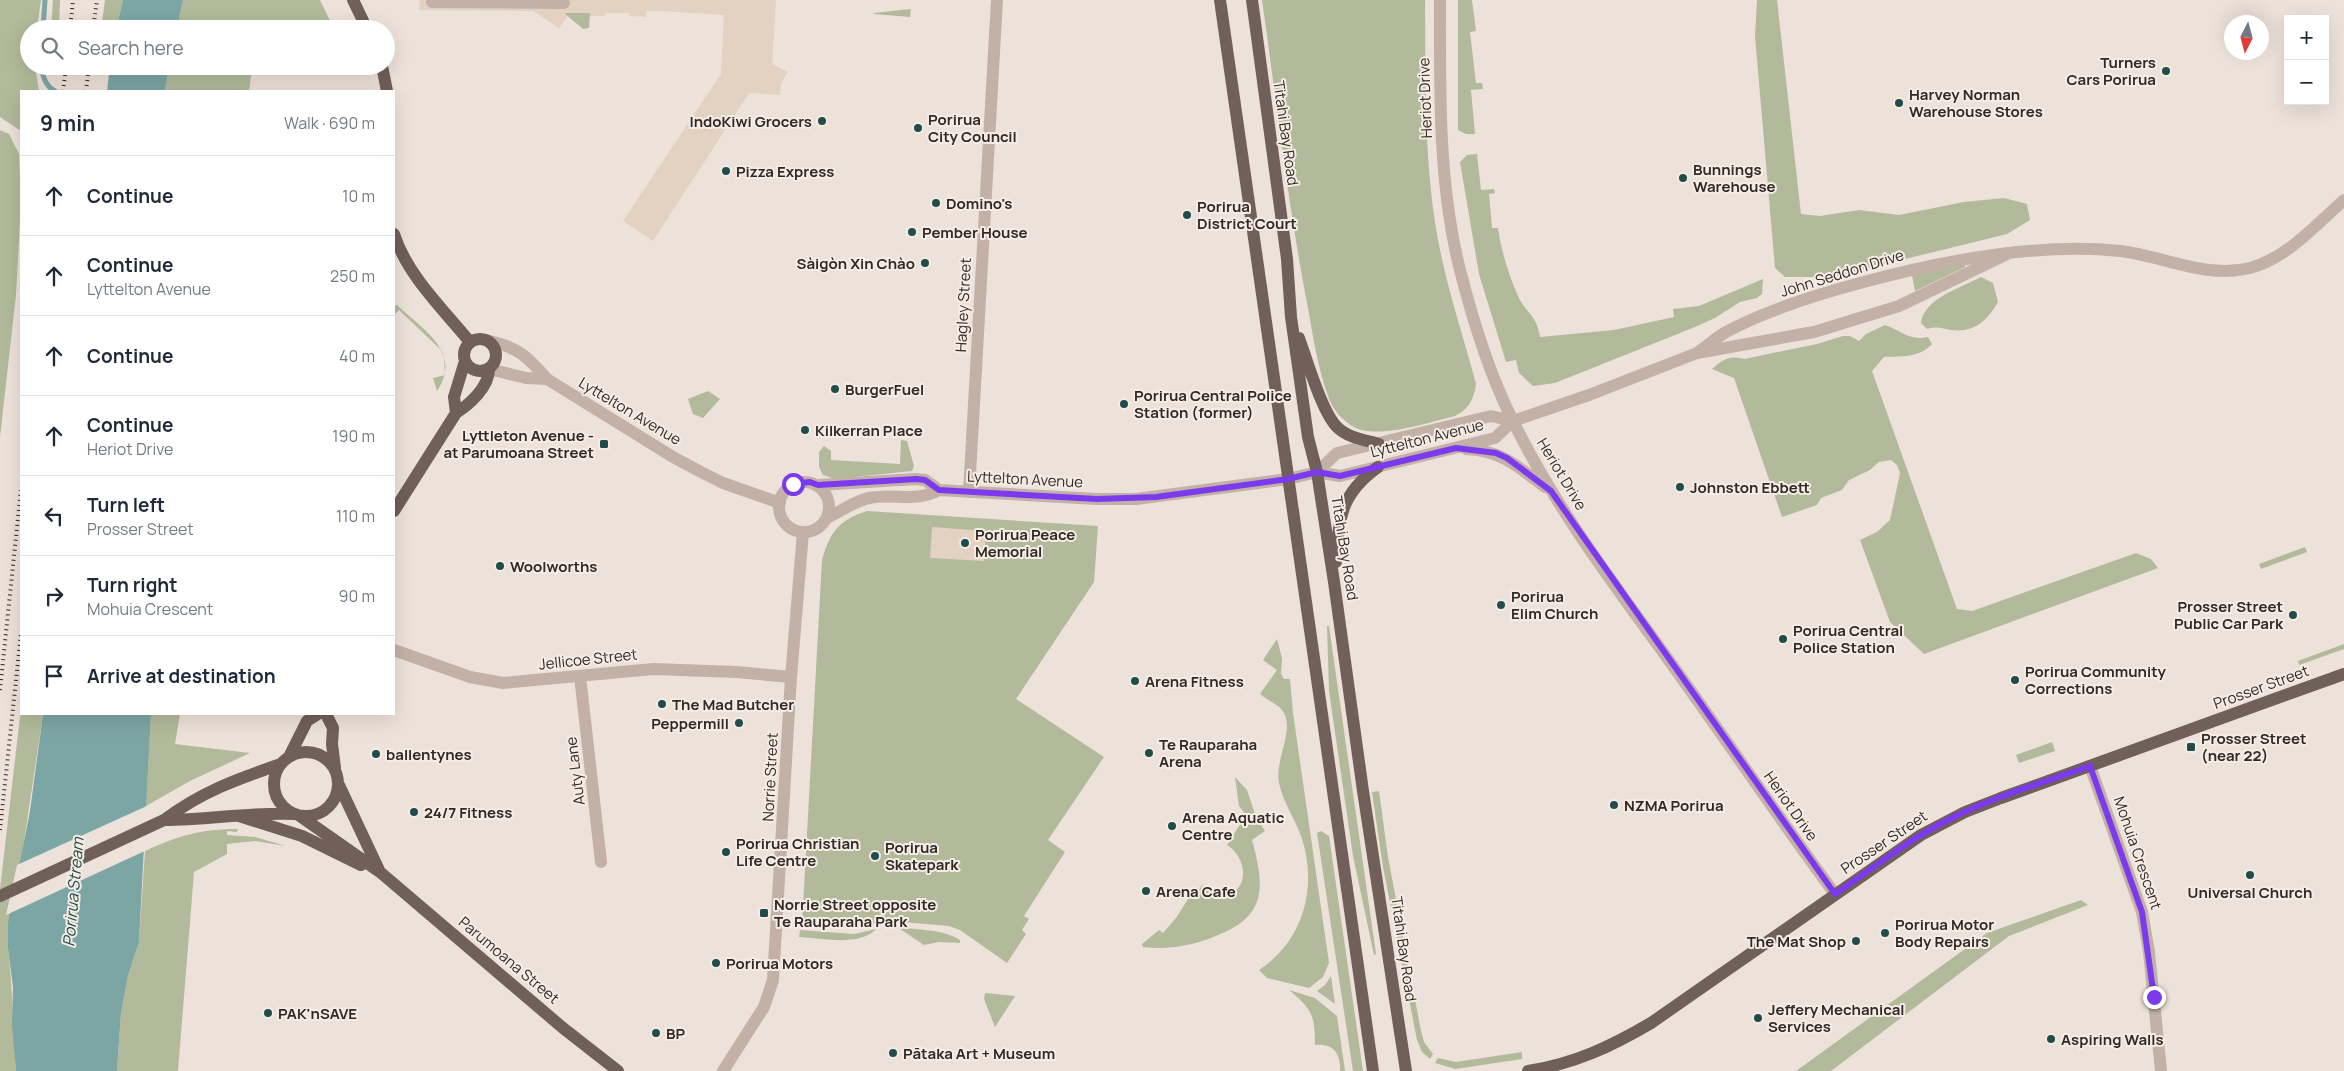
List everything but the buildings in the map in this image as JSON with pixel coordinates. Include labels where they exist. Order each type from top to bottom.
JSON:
[{"type":"main road","points":[[353,0],[363,20]]},
{"type":"main road","points":[[1220,0],[1373,1071]]},
{"type":"main road","name":"Titahi Bay Road","points":[[1252,0],[1287,259],[1291,317],[1308,437],[1317,472],[1406,1071]]},
{"type":"main road","points":[[384,75],[387,90]]},
{"type":"main road","points":[[395,237],[400,252],[415,275],[470,342]]},
{"type":"main road","points":[[1291,317],[1326,412],[1337,426],[1351,436],[1380,444]]},
{"type":"main road","points":[[456,413],[454,398],[465,361],[464,353],[470,342],[480,338],[490,341],[497,354],[496,361],[489,369],[481,371],[473,370],[465,361]]},
{"type":"main road","points":[[395,509],[456,413],[470,404],[489,379],[489,369]]},
{"type":"main road","points":[[1334,582],[1337,550],[1345,505],[1350,492],[1363,477],[1378,467]]},
{"type":"main road","name":"Prosser Street","points":[[1528,1071],[1571,1061],[1618,1043],[1695,993],[1921,834],[1944,822],[2001,798],[2344,674]]},
{"type":"main road","points":[[298,815],[284,808],[275,793],[274,781],[307,721],[316,715]]},
{"type":"main road","points":[[164,820],[239,816],[265,812],[314,815],[327,809],[335,798],[339,785],[332,744],[333,728],[326,715]]},
{"type":"main road","points":[[0,896],[164,820],[188,802],[300,752],[317,753],[327,759],[335,768]]},
{"type":"main road","name":"Parumoana Street","points":[[339,785],[380,872]]},
{"type":"main road","name":"Parumoana Street","points":[[298,815],[380,872],[618,1071]]},
{"type":"main road","points":[[239,816],[302,836],[344,858],[380,872]]},
{"type":"street","name":"Hagley Street","points":[[969,492],[996,0]]},
{"type":"street","name":"Heriot Drive","points":[[1440,0],[1440,77],[1443,147],[1451,220],[1459,264],[1472,314],[1512,421],[1551,491],[1835,894]]},
{"type":"street","points":[[432,2],[564,3]]},
{"type":"street","name":"John Seddon Drive","points":[[1697,353],[1725,332],[1808,298],[1916,268],[1962,259],[2068,248],[2122,251],[2199,270],[2225,271],[2251,268],[2294,245],[2344,200]]},
{"type":"street","name":"John Seddon Drive","points":[[1512,421],[1697,353],[1814,332],[1899,306],[2007,254]]},
{"type":"street","name":"Lyttelton Avenue","points":[[490,341],[511,346],[533,363],[547,379],[680,461],[723,483],[780,503]]},
{"type":"street","name":"Lyttelton Avenue","points":[[489,369],[526,378],[547,379]]},
{"type":"street","name":"Lyttelton Avenue","points":[[1317,472],[1336,453],[1491,416],[1512,421]]},
{"type":"street","name":"Lyttelton Avenue","points":[[818,485],[916,479],[925,480],[939,490],[1087,499],[1136,499],[1288,479],[1317,472],[1340,476],[1495,438],[1512,421]]},
{"type":"street","points":[[1456,448],[1496,453],[1507,458],[1551,491]]},
{"type":"street","points":[[810,482],[818,485],[828,496],[830,504],[827,518],[816,528],[803,532],[791,528],[785,522],[780,514],[780,503],[784,492],[793,484],[810,482]]},
{"type":"street","name":"Lyttelton Avenue","points":[[827,518],[868,498],[890,496],[926,497],[939,490]]},
{"type":"street","name":"Norrie Street","points":[[723,1071],[764,1007],[773,980],[778,934],[791,677],[803,532]]},
{"type":"street","name":"Jellicoe Street","points":[[395,650],[470,677],[491,682],[522,682],[629,670],[677,669],[791,677]]},
{"type":"street","name":"Auty Lane","points":[[580,676],[601,862]]},
{"type":"street","name":"Mohuia Crescent","points":[[2090,766],[2142,912],[2150,952],[2161,1071]]},
{"type":"green space","points":[[0,0],[41,0],[38,20],[20,20],[20,75],[36,75],[39,90],[20,90],[20,130],[0,117]]},
{"type":"green space","points":[[53,0],[60,0],[59,20],[52,20]]},
{"type":"green space","points":[[105,0],[123,0],[118,20],[102,20]]},
{"type":"green space","points":[[183,0],[320,0],[330,20],[179,20]]},
{"type":"green space","points":[[1262,0],[1425,0],[1427,130],[1431,195],[1442,259],[1476,384],[1470,403],[1455,416],[1404,429],[1376,432],[1364,431],[1354,427],[1338,414],[1330,401],[1317,358],[1299,257]]},
{"type":"green space","points":[[1458,0],[1472,0],[1476,31],[1470,32],[1476,83],[1482,83],[1483,89],[1471,90],[1475,134],[1466,134],[1458,130]]},
{"type":"green space","points":[[1757,0],[1777,0],[1801,214],[1820,216],[1859,210],[1899,215],[1964,202],[2004,198],[2027,204],[2030,220],[2007,234],[1832,277],[1785,277],[1775,268],[1755,36]]},
{"type":"green space","points":[[911,9],[910,17],[874,14],[874,13]]},
{"type":"green space","points":[[564,13],[590,13],[589,28],[583,29]]},
{"type":"green space","points":[[168,75],[252,75],[249,90],[165,90]]},
{"type":"green space","points":[[0,130],[9,134],[19,154],[20,221],[16,295],[0,437]]},
{"type":"green space","points":[[1477,154],[1481,190],[1494,189],[1495,193],[1489,194],[1492,228],[1498,228],[1503,254],[1518,296],[1534,319],[1540,337],[1614,330],[1674,317],[1673,309],[1699,306],[1763,279],[1762,294],[1757,298],[1740,302],[1715,318],[1695,327],[1555,383],[1533,386],[1519,373],[1516,360],[1506,362],[1479,274],[1460,162],[1467,155]]},
{"type":"green space","points":[[1965,265],[1965,267],[1915,291],[1912,275]]},
{"type":"green space","points":[[1981,277],[1993,283],[1998,302],[1989,315],[1979,324],[1966,330],[1951,330],[1937,327],[1927,329],[1921,323],[1924,314],[1936,300]]},
{"type":"green space","points":[[397,305],[428,333],[436,343],[443,353],[444,357],[440,349],[399,310],[395,314],[395,306]]},
{"type":"green space","points":[[1885,325],[1910,337],[1928,337],[1932,344],[1927,349],[1916,354],[1884,357],[1872,371],[1957,609],[1972,611],[2136,553],[2151,559],[2158,568],[1924,654],[1890,622],[1860,540],[1877,532],[1890,520],[1900,473],[1897,465],[1891,460],[1879,462],[1870,470],[1849,480],[1842,490],[1821,498],[1817,505],[1782,517],[1734,378],[1712,369],[1723,360],[1731,358],[1744,359],[1817,344],[1843,336],[1850,336],[1859,341],[1866,334]]},
{"type":"green space","points":[[444,375],[444,377],[437,391],[433,378]]},
{"type":"green space","points":[[708,391],[720,399],[703,418],[693,414],[688,399]]},
{"type":"green space","points":[[901,440],[907,441],[914,466],[912,471],[835,479],[823,475],[819,467],[819,452],[824,446],[831,451],[831,460],[900,464]]},
{"type":"green space","points":[[867,511],[1098,526],[1094,582],[1016,699],[1104,757],[1048,840],[1065,852],[1024,916],[1029,919],[1022,930],[1026,934],[1007,963],[960,930],[949,926],[892,921],[853,928],[802,925],[822,560],[828,542],[837,528],[849,519]]},
{"type":"green space","points":[[2305,547],[2307,552],[2261,569],[2259,564]]},
{"type":"green space","points":[[1327,626],[1329,626],[1376,954],[1374,955],[1353,856],[1329,691]]},
{"type":"green space","points":[[1277,639],[1282,658],[1281,674],[1284,679],[1290,679],[1293,713],[1329,963],[1323,977],[1309,988],[1267,978],[1259,970],[1286,945],[1296,929],[1303,913],[1308,877],[1307,858],[1302,839],[1283,798],[1279,783],[1278,773],[1287,723],[1285,714],[1279,707],[1260,694],[1277,670],[1263,660]]},
{"type":"green space","points":[[2344,644],[2344,649],[2299,665],[2298,661]]},
{"type":"green space","points":[[20,715],[43,715],[8,949],[16,1071],[0,1071],[0,889]]},
{"type":"green space","points":[[151,715],[180,715],[175,744],[250,753],[190,781],[146,806]]},
{"type":"green space","points":[[2052,742],[2055,751],[2019,763],[2016,755]]},
{"type":"green space","points":[[1235,777],[1247,790],[1256,817],[1265,831],[1252,840],[1257,858],[1260,888],[1252,912],[1243,921],[1229,930],[1203,941],[1169,948],[1143,947],[1142,944],[1159,930],[1163,933],[1176,918],[1190,896],[1194,898],[1202,885],[1213,892],[1214,895],[1225,895],[1234,892],[1240,886],[1243,878],[1243,869],[1235,852],[1227,845],[1246,815],[1239,806]]},
{"type":"green space","points":[[1379,791],[1388,857],[1421,1031],[1424,1042],[1433,1054],[1430,1059],[1422,1052],[1417,1040],[1383,867],[1372,792]]},
{"type":"green space","points":[[238,829],[237,832],[227,831],[227,835],[255,837],[286,846],[255,841],[227,844],[227,854],[194,872],[178,1071],[117,1071],[121,1013],[128,976],[139,942],[145,851],[190,834],[212,830]]},
{"type":"green space","points":[[1321,831],[1329,836],[1363,1071],[1353,1071],[1317,833]]},
{"type":"green space","points":[[2081,900],[2088,905],[2009,936],[1831,1071],[1796,1071],[1987,933]]},
{"type":"green space","points":[[897,927],[946,934],[960,940],[960,943],[939,942],[924,945]]},
{"type":"green space","points":[[876,929],[869,935],[850,940],[799,937],[800,930],[854,934]]},
{"type":"green space","points":[[1331,976],[1335,1004],[1317,991],[1325,985]]},
{"type":"green space","points":[[1289,990],[1315,998],[1337,1016],[1345,1071],[1340,1071],[1339,1059],[1335,1050],[1327,1046],[1315,1045],[1313,1019],[1307,1007]]},
{"type":"green space","points":[[985,993],[1015,996],[995,1027],[984,999]]},
{"type":"green space","points":[[1522,1052],[1522,1059],[1455,1069],[1435,1063],[1438,1058],[1456,1062]]},
{"type":"shaded area","points":[[420,0],[776,0],[772,64],[788,72],[781,83],[780,95],[749,93],[653,241],[623,221],[721,74],[724,15],[661,11],[646,11],[646,17],[630,16],[629,13],[605,13],[605,16],[590,16],[590,13],[564,13],[567,17],[559,28],[533,11],[419,10]]},
{"type":"shaded area","points":[[932,527],[986,531],[984,561],[930,558]]},
{"type":"water","points":[[123,0],[183,0],[179,20],[118,20]]},
{"type":"water","points":[[109,75],[168,75],[165,90],[107,90]]},
{"type":"water","name":"Porirua Stream","points":[[43,715],[151,715],[139,942],[128,976],[121,1013],[117,1071],[16,1071],[12,1025],[13,987],[8,949],[8,923],[30,811]]},
{"type":"pier","points":[[149,805],[147,850],[6,915],[17,865]]},
{"type":"waterway","points":[[44,20],[45,0]]},
{"type":"waterway","points":[[43,75],[47,84],[54,90]]},
{"type":"railway","points":[[71,20],[73,0]]},
{"type":"railway","points":[[94,20],[97,0]]},
{"type":"railway","points":[[63,90],[65,75]]},
{"type":"railway","points":[[86,90],[88,75]]},
{"type":"railway","points":[[0,690],[20,499]]},
{"type":"railway","points":[[0,830],[20,642]]},
{"type":"place","name":"Turners Cars Porirua","points":[[2166,71]]},
{"type":"place","name":"Harvey Norman Warehouse Stores","points":[[1899,103]]},
{"type":"place","name":"IndoKiwi Grocers","points":[[822,121]]},
{"type":"place","name":"Porirua City Council","points":[[918,128]]},
{"type":"place","name":"Pizza Express","points":[[726,171]]},
{"type":"place","name":"Bunnings Warehouse","points":[[1683,178]]},
{"type":"place","name":"Domino's","points":[[936,203]]},
{"type":"place","name":"Porirua District Court","points":[[1187,215]]},
{"type":"place","name":"Pember House","points":[[912,232]]},
{"type":"place","name":"Sàigòn Xin Chào","points":[[925,263]]},
{"type":"place","name":"BurgerFuel","points":[[835,389]]},
{"type":"place","name":"Porirua Central Police Station (former)","points":[[1124,404]]},
{"type":"place","name":"Kilkerran Place","points":[[805,430]]},
{"type":"place","name":"Lyttleton Avenue - at Parumoana Street","points":[[604,444]]},
{"type":"place","name":"Johnston Ebbett","points":[[1680,487]]},
{"type":"place","name":"Porirua Peace Memorial","points":[[965,543]]},
{"type":"place","name":"Woolworths","points":[[500,566]]},
{"type":"place","name":"Porirua Elim Church","points":[[1501,605]]},
{"type":"place","name":"Prosser Street Public Car Park","points":[[2293,615]]},
{"type":"place","name":"Porirua Central Police Station","points":[[1783,639]]},
{"type":"place","name":"Porirua Community Corrections","points":[[2015,680]]},
{"type":"place","name":"Arena Fitness","points":[[1135,681]]},
{"type":"place","name":"The Mad Butcher","points":[[662,704]]},
{"type":"place","name":"Peppermill","points":[[739,723]]},
{"type":"place","name":"Prosser Street (near 22)","points":[[2191,747]]},
{"type":"place","name":"Te Rauparaha Arena","points":[[1149,753]]},
{"type":"place","name":"ballentynes","points":[[376,754]]},
{"type":"place","name":"NZMA Porirua","points":[[1614,805]]},
{"type":"place","name":"24/7 Fitness","points":[[414,812]]},
{"type":"place","name":"Arena Aquatic Centre","points":[[1172,826]]},
{"type":"place","name":"Porirua Christian Life Centre","points":[[726,852]]},
{"type":"place","name":"Porirua Skatepark","points":[[875,856]]},
{"type":"place","name":"Universal Church","points":[[2250,875]]},
{"type":"place","name":"Arena Cafe","points":[[1146,891]]},
{"type":"place","name":"Norrie Street opposite Te Rauparaha Park","points":[[764,913]]},
{"type":"place","name":"Porirua Motor Body Repairs","points":[[1885,933]]},
{"type":"place","name":"The Mat Shop","points":[[1856,941]]},
{"type":"place","name":"Porirua Motors","points":[[716,963]]},
{"type":"place","name":"PAK'nSAVE","points":[[268,1013]]},
{"type":"place","name":"Jeffery Mechanical Services","points":[[1758,1018]]},
{"type":"place","name":"BP","points":[[656,1033]]},
{"type":"place","name":"Aspiring Walls","points":[[2051,1039]]},
{"type":"place","name":"Pātaka Art + Museum","points":[[893,1053]]},
{"type":"route","points":[[793,484],[810,482],[818,485],[916,479],[925,480],[939,490],[1097,499],[1136,499],[1288,479],[1317,472],[1333,473],[1340,476],[1456,448],[1496,453],[1507,458],[1551,491],[1835,894],[1921,834],[1944,822],[2001,798],[2090,766],[2142,912],[2150,952],[2154,997]]}]
